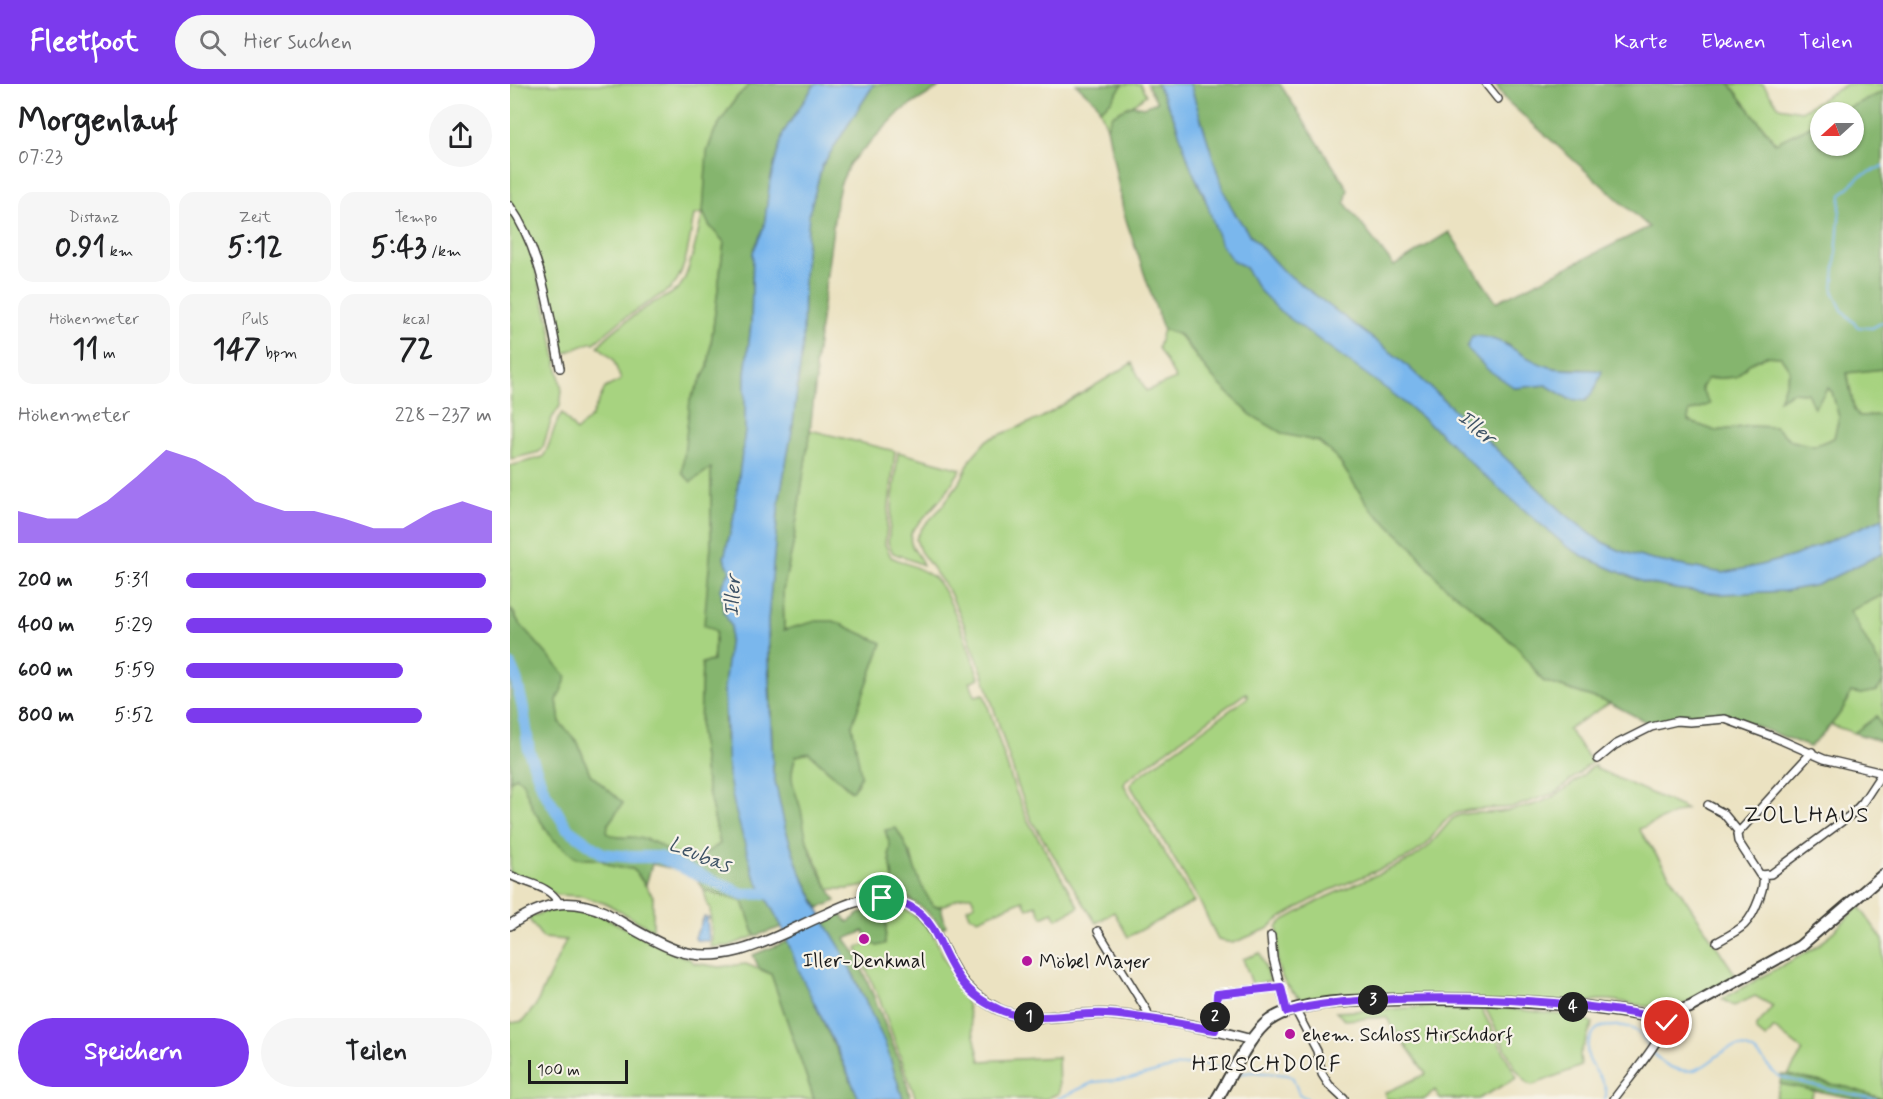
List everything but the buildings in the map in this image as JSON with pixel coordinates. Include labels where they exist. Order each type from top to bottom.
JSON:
[{"type":"main road","points":[[1216,1099],[1252,1041],[1268,1021],[1291,1011],[1358,1001],[1457,998],[1544,1004],[1650,1016],[1669,1015],[1707,999],[1800,946],[1883,875]]},
{"type":"street","points":[[1486,84],[1498,99]]},
{"type":"street","points":[[510,206],[522,225],[536,260],[560,368]]},
{"type":"street","points":[[1598,759],[1615,745],[1651,727],[1677,721],[1725,719],[1835,762],[1883,773],[1852,814],[1787,863],[1771,874],[1763,876]]},
{"type":"street","points":[[1763,876],[1738,841],[1738,831],[1766,804],[1812,752]]},
{"type":"street","points":[[1708,805],[1724,813],[1738,831]]},
{"type":"street","points":[[510,875],[549,891],[559,903]]},
{"type":"street","points":[[1717,942],[1749,921],[1763,890],[1763,876]]},
{"type":"street","points":[[510,925],[531,912],[559,903],[575,903],[592,907],[666,946],[707,956],[732,954],[857,901],[882,898],[900,902],[912,908],[929,922],[954,970],[968,988],[997,1009],[1010,1014],[1038,1017],[1086,1013],[1148,1019],[1215,1030],[1252,1041]]},
{"type":"street","points":[[1098,931],[1147,1011],[1148,1019]]},
{"type":"street","points":[[1271,936],[1270,945],[1281,987],[1291,1011],[1317,1051],[1322,1074],[1329,1085],[1344,1099]]},
{"type":"street","points":[[1215,1030],[1217,994],[1281,987]]},
{"type":"street","points":[[1614,1099],[1652,1047],[1667,1023],[1669,1015]]},
{"type":"green space","points":[[510,84],[750,84],[736,98],[715,130],[707,152],[709,225],[724,242],[708,367],[690,400],[711,467],[711,545],[716,631],[713,661],[702,663],[700,732],[705,777],[720,844],[687,865],[653,842],[606,833],[608,824],[623,803],[590,774],[578,743],[560,723],[557,700],[510,608],[510,466],[543,457],[562,413],[576,431],[591,417],[605,388],[621,380],[613,359],[598,346],[624,323],[681,285],[691,261],[703,213],[694,215],[684,264],[676,282],[670,289],[623,319],[594,343],[560,355],[538,259],[510,203]]},
{"type":"green space","points":[[750,84],[815,84],[783,133],[770,181],[764,227],[753,252],[751,325],[745,374],[745,430],[733,521],[724,558],[730,570],[721,589],[724,612],[731,626],[724,689],[725,738],[753,873],[782,927],[755,936],[743,901],[704,890],[700,883],[689,874],[652,864],[646,885],[633,869],[614,867],[601,860],[576,858],[552,838],[534,811],[522,781],[516,777],[510,781],[510,608],[520,624],[567,677],[557,700],[560,723],[578,743],[590,774],[623,803],[608,824],[607,833],[653,842],[687,865],[720,844],[705,777],[700,732],[702,663],[713,661],[716,631],[704,625],[711,545],[711,468],[691,482],[682,473],[690,400],[708,367],[724,242],[709,225],[703,212],[707,152],[715,130],[736,98]]},
{"type":"green space","points":[[874,84],[948,84],[901,111],[850,163],[840,185],[836,204],[815,366],[816,379],[810,430],[793,545],[783,590],[784,630],[816,621],[834,621],[882,643],[852,725],[861,775],[852,791],[809,753],[796,756],[793,765],[793,784],[808,845],[836,901],[819,908],[798,867],[785,827],[773,772],[768,620],[779,501],[792,431],[803,342],[804,276],[809,214],[822,166]]},
{"type":"green space","points":[[1076,84],[1123,84],[1111,101],[1100,110],[1097,103]]},
{"type":"green space","points":[[1123,84],[1140,84],[1146,95],[1112,115],[1107,127],[1100,110],[1111,101]]},
{"type":"green space","points":[[1147,84],[1157,84],[1175,120],[1191,168],[1233,261],[1244,266],[1252,276],[1586,558],[1643,582],[1675,589],[1720,594],[1785,591],[1817,585],[1883,553],[1883,595],[1850,611],[1882,669],[1883,682],[1877,691],[1861,694],[1851,692],[1839,715],[1810,747],[1730,716],[1719,715],[1650,724],[1610,703],[1543,681],[1519,649],[1482,615],[1442,584],[1410,545],[1370,508],[1337,458],[1319,442],[1283,434],[1251,415],[1212,377],[1180,335],[1163,329],[1124,214],[1107,127],[1112,115],[1132,105],[1144,107],[1157,102]]},
{"type":"green space","points":[[1190,84],[1280,84],[1348,189],[1345,203],[1394,266],[1449,232],[1496,302],[1649,227],[1507,101],[1495,84],[1730,84],[1775,143],[1810,126],[1810,156],[1864,156],[1864,102],[1861,102],[1883,92],[1883,369],[1847,373],[1854,410],[1859,416],[1883,415],[1883,518],[1794,556],[1723,573],[1652,560],[1621,551],[1600,541],[1565,514],[1401,360],[1282,270],[1249,234],[1233,211],[1222,187]],"holes":[[[1505,343],[1528,359],[1547,367],[1601,371],[1596,387],[1569,399],[1546,385],[1515,388]],[[1765,356],[1781,357],[1790,370],[1779,400],[1792,392],[1807,393],[1814,408],[1828,388],[1832,392],[1839,417],[1834,438],[1814,446],[1792,441],[1775,427],[1749,426],[1716,431],[1688,421],[1689,412],[1710,404],[1701,388],[1707,379],[1736,377],[1749,364]]]},
{"type":"green space","points":[[1730,84],[1763,84],[1779,107],[1801,111],[1810,106],[1810,126],[1776,143]]},
{"type":"green space","points":[[1847,84],[1883,84],[1883,92],[1861,102],[1816,102]]},
{"type":"green space","points":[[510,210],[520,226],[533,260],[549,321],[562,391],[560,406],[552,418],[543,447],[539,452],[511,459]]},
{"type":"green space","points":[[1163,329],[1179,335],[1212,377],[1251,415],[1283,433],[1319,442],[1337,458],[1370,508],[1410,545],[1429,569],[1519,649],[1543,681],[1610,703],[1568,729],[1592,762],[1557,792],[1514,807],[1456,813],[1444,821],[1426,845],[1409,857],[1324,893],[1282,917],[1267,929],[1233,943],[1218,940],[1199,900],[1130,785],[1135,779],[1248,697],[1246,693],[1126,780],[1124,785],[1194,902],[1128,937],[1114,912],[1096,923],[1031,820],[984,677],[963,622],[949,591],[920,551],[916,539],[922,528],[940,509],[961,480],[972,457],[987,440],[1041,418],[1132,363],[1146,391],[1176,379],[1158,348]]},
{"type":"green space","points":[[1765,356],[1781,357],[1790,370],[1780,399],[1792,392],[1807,393],[1814,407],[1828,387],[1832,392],[1839,417],[1834,438],[1814,446],[1792,441],[1775,427],[1749,426],[1716,431],[1688,421],[1689,412],[1707,379],[1736,377],[1749,364]]},
{"type":"green space","points":[[1883,369],[1883,415],[1859,416],[1854,410],[1847,372]]},
{"type":"green space","points":[[810,430],[895,451],[885,544],[891,557],[933,577],[947,596],[953,609],[979,678],[970,682],[975,696],[984,694],[1014,787],[1028,821],[1079,907],[1057,919],[1053,912],[1042,917],[1036,905],[1027,909],[1023,900],[978,919],[970,916],[967,908],[975,904],[971,896],[934,906],[924,894],[911,854],[885,830],[890,845],[889,853],[895,892],[871,885],[848,889],[829,889],[806,839],[798,800],[792,787],[791,771],[796,756],[809,753],[851,791],[858,783],[852,725],[882,643],[784,630],[783,590],[793,545]]},
{"type":"green space","points":[[898,452],[961,469],[945,494],[912,531],[912,545],[923,565],[893,553],[888,543]]},
{"type":"green space","points":[[1883,595],[1883,677],[1882,669],[1849,611]]},
{"type":"green space","points":[[1883,682],[1883,730],[1877,717],[1854,733],[1831,725],[1848,701],[1851,692],[1861,694],[1877,691]]},
{"type":"green space","points":[[1877,716],[1883,730],[1883,742],[1854,733]]},
{"type":"green space","points":[[1594,765],[1597,769],[1686,809],[1639,829],[1737,977],[1693,1001],[1665,1008],[1606,1000],[1587,1003],[1309,997],[1302,1000],[1284,980],[1277,962],[1277,927],[1284,920],[1326,897],[1410,860],[1428,847],[1457,816],[1515,809],[1551,798]]},
{"type":"green space","points":[[516,777],[522,781],[534,811],[552,838],[576,858],[601,860],[614,867],[633,869],[653,896],[653,930],[607,904],[582,896],[557,895],[510,873],[510,781]]},
{"type":"green space","points":[[896,828],[928,897],[934,906],[941,907],[946,926],[942,928],[921,907],[895,892],[889,853],[890,845],[885,830]]},
{"type":"green space","points":[[704,890],[743,901],[755,936],[729,946],[710,947],[712,939],[710,907],[708,907]]},
{"type":"green space","points":[[1859,906],[1883,940],[1883,1099],[1850,1088],[1788,1075],[1803,1051],[1774,1028],[1766,1038],[1756,1031],[1756,1027],[1773,1006],[1755,996],[1734,1006],[1722,999],[1816,947]]},
{"type":"green space","points":[[555,908],[578,908],[602,916],[694,963],[719,967],[746,964],[771,974],[814,1099],[510,1099],[510,1021],[512,1023],[523,1021],[536,1005],[566,940],[543,938],[528,918]]},
{"type":"green space","points":[[903,908],[929,929],[952,973],[967,995],[966,1001],[980,1061],[1058,1057],[1059,1093],[1046,1099],[916,1099],[881,1003],[857,948],[871,942],[877,946],[885,943],[887,915],[876,910]]},
{"type":"green space","points":[[876,910],[887,914],[885,944],[877,946],[871,942],[864,931],[845,939],[855,952],[877,1004],[904,1073],[911,1099],[903,1099],[869,1008],[824,921],[840,914],[848,922],[861,913]]},
{"type":"green space","points":[[788,941],[804,981],[859,1099],[814,1099],[771,974],[759,968],[753,955]]},
{"type":"green space","points":[[1260,953],[1270,980],[1253,986],[1243,959]]},
{"type":"green space","points":[[1445,1006],[1481,1008],[1517,1078],[1478,1099],[1440,1099],[1435,1090],[1425,1099],[1387,1099],[1384,1093],[1426,1074],[1386,1017],[1345,1020],[1336,1012]]},
{"type":"green space","points":[[1488,1006],[1565,1015],[1593,1023],[1580,1054],[1581,1066],[1533,1085],[1528,1084],[1515,1068],[1486,1009]]},
{"type":"green space","points":[[1781,1075],[1850,1088],[1883,1099],[1858,1099],[1780,1084]]},
{"type":"green space","points":[[1780,1084],[1814,1090],[1811,1099],[1775,1099]]},
{"type":"water","name":"Iller","points":[[815,84],[874,84],[822,166],[809,214],[804,276],[803,342],[792,431],[779,501],[768,620],[773,772],[785,827],[798,867],[824,921],[840,947],[885,1043],[903,1099],[859,1099],[801,976],[782,927],[753,873],[728,774],[724,689],[731,626],[724,612],[721,589],[730,570],[724,558],[733,521],[745,430],[745,374],[751,325],[753,252],[764,227],[770,181],[783,133]]},
{"type":"water","points":[[1157,84],[1190,84],[1222,187],[1233,211],[1249,234],[1282,270],[1401,360],[1565,514],[1600,541],[1621,551],[1652,560],[1723,573],[1794,556],[1883,518],[1883,553],[1817,585],[1785,591],[1720,594],[1675,589],[1643,582],[1586,558],[1566,546],[1396,396],[1281,312],[1260,291],[1244,266],[1233,261],[1221,245],[1175,120]]},
{"type":"water","points":[[1472,336],[1503,343],[1550,367],[1602,371],[1596,387],[1586,401],[1569,399],[1546,385],[1515,388],[1487,369],[1467,348]]},
{"type":"water","points":[[704,917],[709,918],[707,920],[709,941],[696,940],[695,937]]},
{"type":"waterway","points":[[1883,166],[1859,177],[1841,195],[1833,291],[1842,310],[1858,327],[1872,328],[1883,322]]},
{"type":"waterway","name":"Leubas","points":[[510,665],[523,708],[529,751],[544,791],[567,828],[603,854],[659,857],[743,894],[780,893]]},
{"type":"waterway","points":[[1605,1099],[1604,1085],[1588,1058],[1587,1050],[1589,1041],[1598,1028],[1614,1026],[1625,1026],[1634,1030],[1663,1063],[1673,1068],[1684,1071],[1694,1070],[1731,1048],[1746,1048],[1758,1054],[1778,1076],[1876,1099]]},
{"type":"waterway","points":[[1058,1099],[1094,1082],[1129,1079],[1179,1066],[1200,1063],[1229,1071]]},
{"type":"waterway","points":[[1237,1074],[1253,1072],[1288,1075],[1293,1078],[1299,1094],[1308,1099]]},
{"type":"place","name":"Iller-Denkmal","points":[[864,939]]},
{"type":"place","name":"Möbel Mayer","points":[[1027,961]]},
{"type":"place","name":"ehem. Schloss Hirschdorf","points":[[1290,1034]]},
{"type":"district","name":"ZOLLHAUS","points":[[1807,814]]},
{"type":"district","name":"HIRSCHDORF","points":[[1267,1063]]},
{"type":"route","points":[[882,898],[900,902],[921,915],[929,922],[958,977],[968,988],[997,1009],[1019,1017],[1109,1014],[1215,1030],[1217,994],[1281,987],[1287,1012],[1310,1006],[1358,1001],[1481,998],[1650,1016],[1669,1015],[1667,1023]]}]
